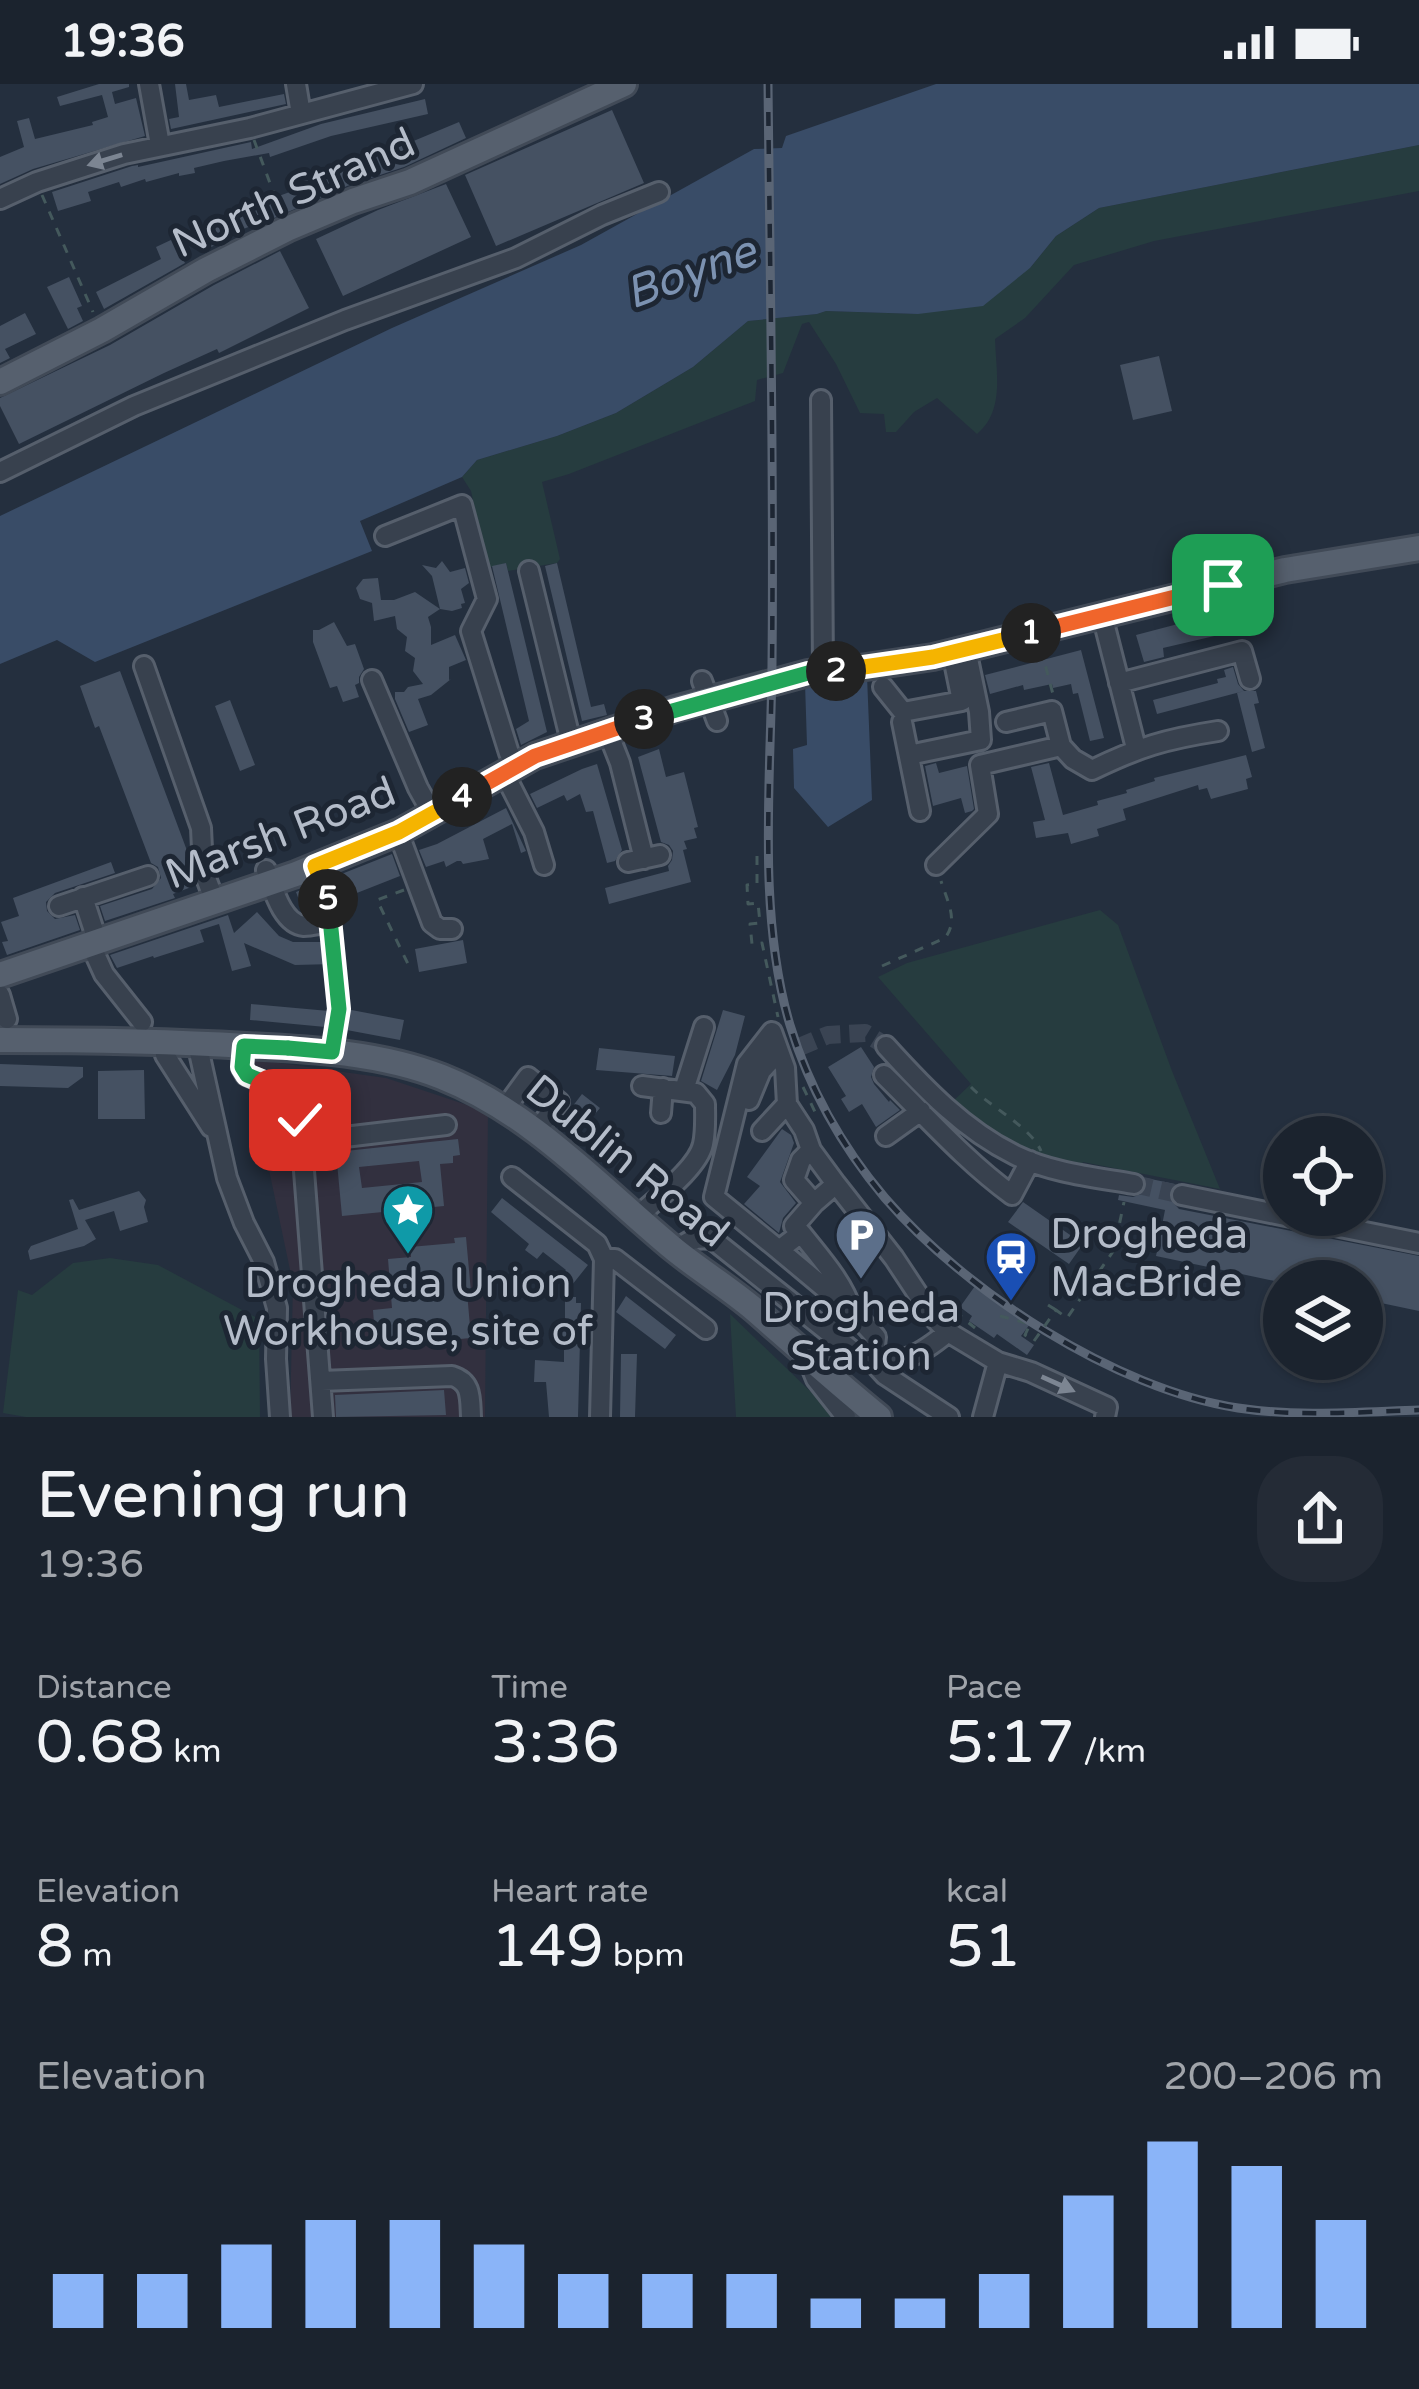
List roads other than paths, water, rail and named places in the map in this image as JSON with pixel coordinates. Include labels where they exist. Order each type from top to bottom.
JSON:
[{"type":"main road","name":"North Strand","points":[[0,382],[287,229],[410,182],[624,84]]},
{"type":"main road","name":"Marsh Road","points":[[0,975],[214,902],[268,876],[315,866],[398,832],[502,770],[607,730],[808,673],[959,650],[1286,570],[1419,548]]},
{"type":"main road","name":"Dublin Road","points":[[4,1029],[332,1052],[397,1063],[480,1094],[536,1131],[879,1417]]},
{"type":"street","points":[[148,84],[160,145]]},
{"type":"street","points":[[296,84],[301,114]]},
{"type":"street","points":[[0,199],[37,182],[160,145],[250,128],[413,84]]},
{"type":"street","points":[[2,464],[345,320],[516,258],[659,192]]},
{"type":"street","points":[[821,400],[823,671]]},
{"type":"street","points":[[386,536],[462,505],[487,599],[471,631],[509,753],[502,770],[534,832],[544,865]]},
{"type":"street","points":[[529,571],[572,742]]},
{"type":"street","points":[[1102,615],[1136,748]]},
{"type":"street","points":[[883,687],[903,712],[962,701],[959,650]]},
{"type":"street","points":[[909,754],[981,740],[980,712],[959,650]]},
{"type":"street","points":[[1119,682],[1242,651],[1250,679]]},
{"type":"street","points":[[144,666],[201,829],[203,870],[214,902]]},
{"type":"street","points":[[372,680],[432,813]]},
{"type":"street","points":[[1006,722],[1052,711],[1061,746],[1092,770],[1136,748],[1218,731]]},
{"type":"street","points":[[902,722],[920,811]]},
{"type":"street","points":[[607,730],[644,859]]},
{"type":"street","points":[[937,871],[988,814],[980,765],[1061,746]]},
{"type":"street","points":[[398,832],[432,923],[452,929]]},
{"type":"street","points":[[59,906],[148,876]]},
{"type":"street","points":[[268,876],[292,921],[301,926],[325,923]]},
{"type":"street","points":[[83,898],[104,974],[142,1022]]},
{"type":"street","points":[[0,995],[4,1029]]},
{"type":"street","points":[[661,1113],[704,1027]]},
{"type":"street","points":[[949,1417],[885,1375],[873,1362],[875,1337],[852,1311],[714,1197],[747,1064],[772,1032],[785,1067],[787,1104],[811,1150],[933,1317],[998,1363],[1031,1372],[1107,1407],[1105,1417]]},
{"type":"street","points":[[196,1043],[227,1178],[264,1262],[277,1308],[280,1417]]},
{"type":"street","points":[[244,1046],[242,1067],[247,1075],[286,1091],[300,1120],[323,1417]]},
{"type":"street","points":[[886,1046],[950,1112],[1013,1154],[1129,1192]]},
{"type":"street","points":[[165,1055],[219,1139]]},
{"type":"street","points":[[722,1204],[753,1086],[773,1058]]},
{"type":"street","points":[[884,1075],[981,1172],[1012,1195],[1035,1162]]},
{"type":"street","points":[[504,1110],[528,1077],[560,1102],[536,1131]]},
{"type":"street","points":[[637,1217],[690,1169],[704,1143],[705,1104],[696,1093],[642,1086]]},
{"type":"street","points":[[763,1130],[787,1104]]},
{"type":"street","points":[[886,1136],[921,1111]]},
{"type":"street","points":[[302,1142],[446,1125]]},
{"type":"street","points":[[811,1150],[801,1160],[794,1180],[814,1203]]},
{"type":"street","points":[[512,1178],[597,1244],[604,1259],[600,1417]]},
{"type":"street","points":[[836,1184],[794,1226],[831,1272],[852,1311]]},
{"type":"street","points":[[1183,1195],[1419,1243]]},
{"type":"street","points":[[779,1250],[801,1233]]},
{"type":"street","points":[[676,1251],[688,1240],[712,1239],[865,1361],[886,1363],[919,1356],[948,1332]]},
{"type":"street","points":[[604,1259],[615,1259],[706,1329]]},
{"type":"street","points":[[832,1336],[852,1311]]},
{"type":"street","points":[[808,1360],[816,1379],[847,1417]]},
{"type":"street","points":[[983,1417],[998,1363]]},
{"type":"street","points":[[321,1381],[452,1376],[470,1390],[471,1417]]},
{"type":"water","name":"Boyne","points":[[936,84],[1419,84],[1419,145],[1099,208],[1056,236],[1030,268],[983,306],[918,314],[826,311],[748,321],[693,367],[616,413],[477,460],[462,477],[360,521],[372,551],[95,662],[57,640],[0,664],[0,516],[392,328],[581,245],[754,149],[782,148],[786,136]]},
{"type":"water","points":[[867,676],[872,800],[828,827],[794,788],[793,749],[807,745],[805,683]]},
{"type":"tunnel","points":[[773,1058],[828,1035],[865,1033],[886,1046]]},
{"type":"tunnel","points":[[1134,1184],[1182,1195]]},
{"type":"railway","points":[[768,84],[770,892],[780,983],[790,1025],[817,1094],[870,1179],[918,1233],[1000,1301],[1094,1358],[1142,1380],[1238,1408],[1306,1413],[1419,1410]]},
{"type":"place","name":"Drogheda Union Workhouse, site of","points":[[408,1256]]},
{"type":"place","name":"Drogheda Station","points":[[861,1281]]},
{"type":"place","name":"Drogheda MacBride","points":[[1011,1303]]}]
